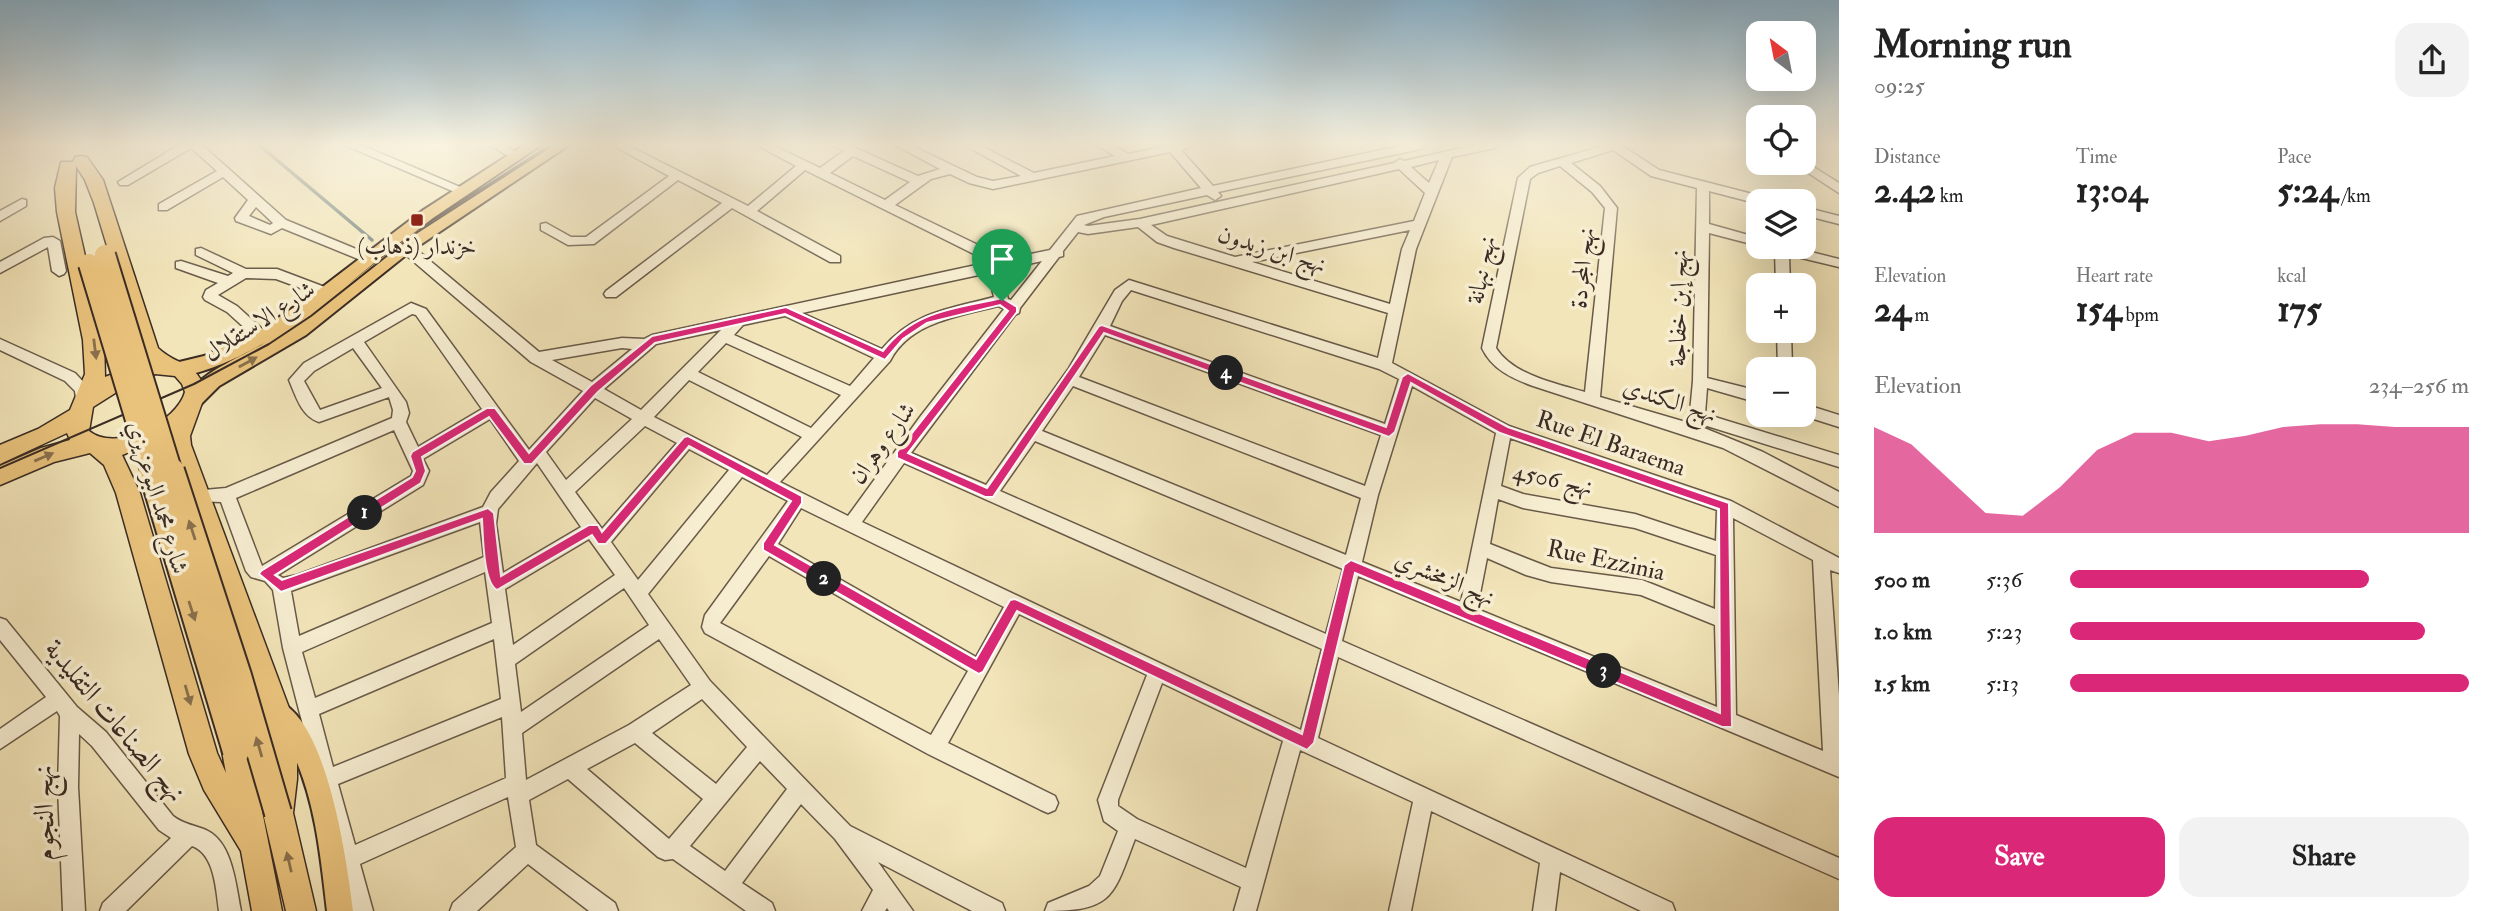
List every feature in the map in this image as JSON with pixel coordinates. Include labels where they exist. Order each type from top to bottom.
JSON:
[{"type":"highway","points":[[64,188],[67,215],[91,319],[96,362],[93,386],[82,408]]},
{"type":"highway","name":"شارع محمد البوعزيزي","points":[[82,188],[97,259],[236,751],[267,911]]},
{"type":"highway","points":[[0,476],[49,454],[95,446],[116,448],[149,439],[171,426],[190,405],[195,392],[192,379],[171,368],[149,351],[97,188]]},
{"type":"highway","name":"شارع محمد البوعزيزي","points":[[97,259],[154,418],[238,676],[278,813],[301,911]]},
{"type":"highway","points":[[0,455],[46,435],[82,408],[99,389],[123,376],[149,368],[171,368]]},
{"type":"highway","name":"شارع محمد البوعزيزي","points":[[190,405],[179,436],[180,445],[275,708],[283,748],[283,779],[278,813]]},
{"type":"highway","name":"شارع محمد البوعزيزي","points":[[82,408],[77,430],[113,460],[128,493],[203,754],[214,780],[256,849]]},
{"type":"main road","name":"شارع الاستقلال","points":[[171,368],[226,356],[263,336],[465,188]]},
{"type":"main road","name":"شارع الاستقلال","points":[[190,405],[213,381],[300,331],[404,247],[496,188]]},
{"type":"main road","points":[[275,708],[294,731],[313,772],[340,911]]},
{"type":"street","points":[[163,207],[197,188]]},
{"type":"street","points":[[242,188],[281,223],[368,259]]},
{"type":"street","points":[[455,188],[461,190]]},
{"type":"street","points":[[546,227],[568,241],[589,241],[661,188]]},
{"type":"street","points":[[699,188],[835,259]]},
{"type":"street","points":[[748,212],[777,188]]},
{"type":"street","points":[[769,483],[885,357],[900,337],[924,321],[1008,305],[999,265],[851,188]]},
{"type":"street","points":[[887,205],[910,188]]},
{"type":"street","points":[[1208,188],[1222,205]]},
{"type":"street","points":[[1227,188],[1102,213],[1082,219],[1075,227],[1088,230],[1140,223],[1304,188]]},
{"type":"street","points":[[1426,188],[1431,192]]},
{"type":"street","points":[[1384,365],[1395,310],[1418,224],[1433,188]]},
{"type":"street","name":"نهج نبهانة","points":[[1489,348],[1522,188]]},
{"type":"street","name":"نهج المجردة","points":[[1592,399],[1611,208],[1594,188]]},
{"type":"street","name":"نهج إبن خفاجة","points":[[1696,424],[1700,381],[1703,188]]},
{"type":"street","points":[[1709,188],[1746,197]]},
{"type":"street","points":[[256,200],[240,218],[271,230],[281,223]]},
{"type":"street","points":[[0,217],[22,203]]},
{"type":"street","points":[[611,294],[730,203]]},
{"type":"street","points":[[1816,214],[1839,220]]},
{"type":"street","name":"نهج ابن زيدون","points":[[1140,223],[1170,242],[1395,310]]},
{"type":"street","points":[[1237,261],[1418,224]]},
{"type":"street","name":"شارع وهران","points":[[851,525],[1008,305],[1058,253],[1075,227]]},
{"type":"street","points":[[1703,227],[1746,239]]},
{"type":"street","points":[[0,268],[48,241],[53,242],[59,271]]},
{"type":"street","points":[[404,247],[537,358],[643,418],[851,525],[1664,911]]},
{"type":"street","points":[[201,252],[244,273],[277,274],[325,292]]},
{"type":"street","points":[[607,911],[527,851],[517,789],[511,704],[492,561],[488,513],[492,501],[594,389],[645,344],[661,337],[1058,253]]},
{"type":"street","points":[[1816,257],[1839,263]]},
{"type":"street","points":[[181,265],[228,281]]},
{"type":"street","points":[[244,273],[228,281],[210,297],[232,309],[263,336]]},
{"type":"street","name":"Rue El Baraema","points":[[1102,328],[1125,287],[1138,286],[1384,365],[1504,430],[1725,506],[1821,559],[1839,566]]},
{"type":"street","points":[[392,390],[331,414],[319,416],[312,412],[296,380],[309,367],[356,342],[404,311],[417,308],[491,411],[566,490],[703,687],[842,832],[902,911]]},
{"type":"street","points":[[786,311],[885,357]]},
{"type":"street","points":[[566,490],[643,418],[738,322]]},
{"type":"street","points":[[989,494],[1070,379],[1102,328],[1389,432]]},
{"type":"street","points":[[725,337],[852,393]]},
{"type":"street","points":[[199,496],[226,495],[398,422],[402,416],[401,405],[356,342]]},
{"type":"street","points":[[537,358],[622,343],[645,344]]},
{"type":"street","points":[[0,344],[69,377],[83,389],[82,408]]},
{"type":"street","name":"نهج الكندي","points":[[1489,348],[1496,359],[1530,379],[1592,399],[1696,424],[1839,500]]},
{"type":"street","points":[[688,373],[811,435]]},
{"type":"street","points":[[1245,911],[1330,645],[1370,495],[1408,377]]},
{"type":"street","points":[[1070,379],[1370,495]]},
{"type":"street","points":[[1700,381],[1746,393]]},
{"type":"street","points":[[416,456],[491,411]]},
{"type":"street","points":[[1816,414],[1839,421]]},
{"type":"street","points":[[273,580],[417,480],[421,471],[398,422]]},
{"type":"street","points":[[1696,424],[1839,461]]},
{"type":"street","points":[[1467,614],[1504,430]]},
{"type":"street","name":"نهج الزمخشري","points":[[1032,433],[1836,766]]},
{"type":"street","points":[[497,585],[598,534],[688,440]]},
{"type":"street","points":[[901,455],[1839,869]]},
{"type":"street","points":[[637,594],[740,468]]},
{"type":"street","name":"نهج 4506","points":[[1492,490],[1523,501],[1634,521],[1724,551]]},
{"type":"street","points":[[226,495],[252,565],[257,572],[273,580],[488,513]]},
{"type":"street","points":[[798,499],[711,621],[711,627],[936,747],[1048,803]]},
{"type":"street","points":[[1725,506],[1727,722]]},
{"type":"street","points":[[767,546],[979,668]]},
{"type":"street","name":"Rue Ezzinia","points":[[1479,547],[1532,570],[1551,575],[1642,588],[1724,620]]},
{"type":"street","points":[[1821,559],[1836,766]]},
{"type":"street","points":[[292,648],[492,561]]},
{"type":"street","points":[[505,661],[626,578]]},
{"type":"street","points":[[273,580],[362,911]]},
{"type":"street","points":[[936,747],[1015,604]]},
{"type":"street","name":"نهج الصناعات التقليدية","points":[[0,626],[65,706],[99,738],[166,823],[175,832],[205,840],[213,848],[230,911]]},
{"type":"street","points":[[308,710],[500,628]]},
{"type":"street","points":[[513,728],[660,628]]},
{"type":"street","points":[[1158,670],[1108,800],[1112,816],[1253,883]]},
{"type":"street","points":[[348,859],[571,768],[636,732],[703,687]]},
{"type":"street","points":[[327,779],[511,704]]},
{"type":"street","points":[[0,740],[65,706]]},
{"type":"street","name":"نهج النجوم","points":[[65,706],[74,911]]},
{"type":"street","points":[[636,732],[716,797]]},
{"type":"street","points":[[571,768],[665,850],[675,848],[760,746]]},
{"type":"street","points":[[728,885],[800,790]]},
{"type":"street","points":[[1400,911],[1424,796]]},
{"type":"street","points":[[1056,911],[1096,892],[1108,883],[1130,826]]},
{"type":"street","points":[[842,832],[994,911]]},
{"type":"street","points":[[111,911],[188,836]]},
{"type":"street","points":[[675,848],[728,885],[750,907]]},
{"type":"street","points":[[461,911],[527,851]]},
{"type":"street","points":[[1544,911],[1551,858]]},
{"type":"street","points":[[873,911],[885,890]]},
{"type":"waterway","points":[[310,188],[372,240]]},
{"type":"tram line","points":[[0,468],[194,384],[269,344],[311,316],[413,235],[487,188]]},
{"type":"place","name":"خزندار (ذهاب)","points":[[417,220]]},
{"type":"route","points":[[1002,301],[1014,310],[901,455],[989,494],[1070,379],[1102,328],[1389,432],[1408,377],[1504,430],[1725,506],[1727,722],[1351,565],[1307,743],[1015,604],[979,668],[767,546],[798,499],[688,440],[602,541],[593,528],[497,585],[488,513],[297,582],[281,586],[265,574],[417,480],[421,471],[416,456],[491,411],[528,461],[594,389],[652,340],[786,311],[885,357],[900,337],[924,321],[1002,301]]}]
